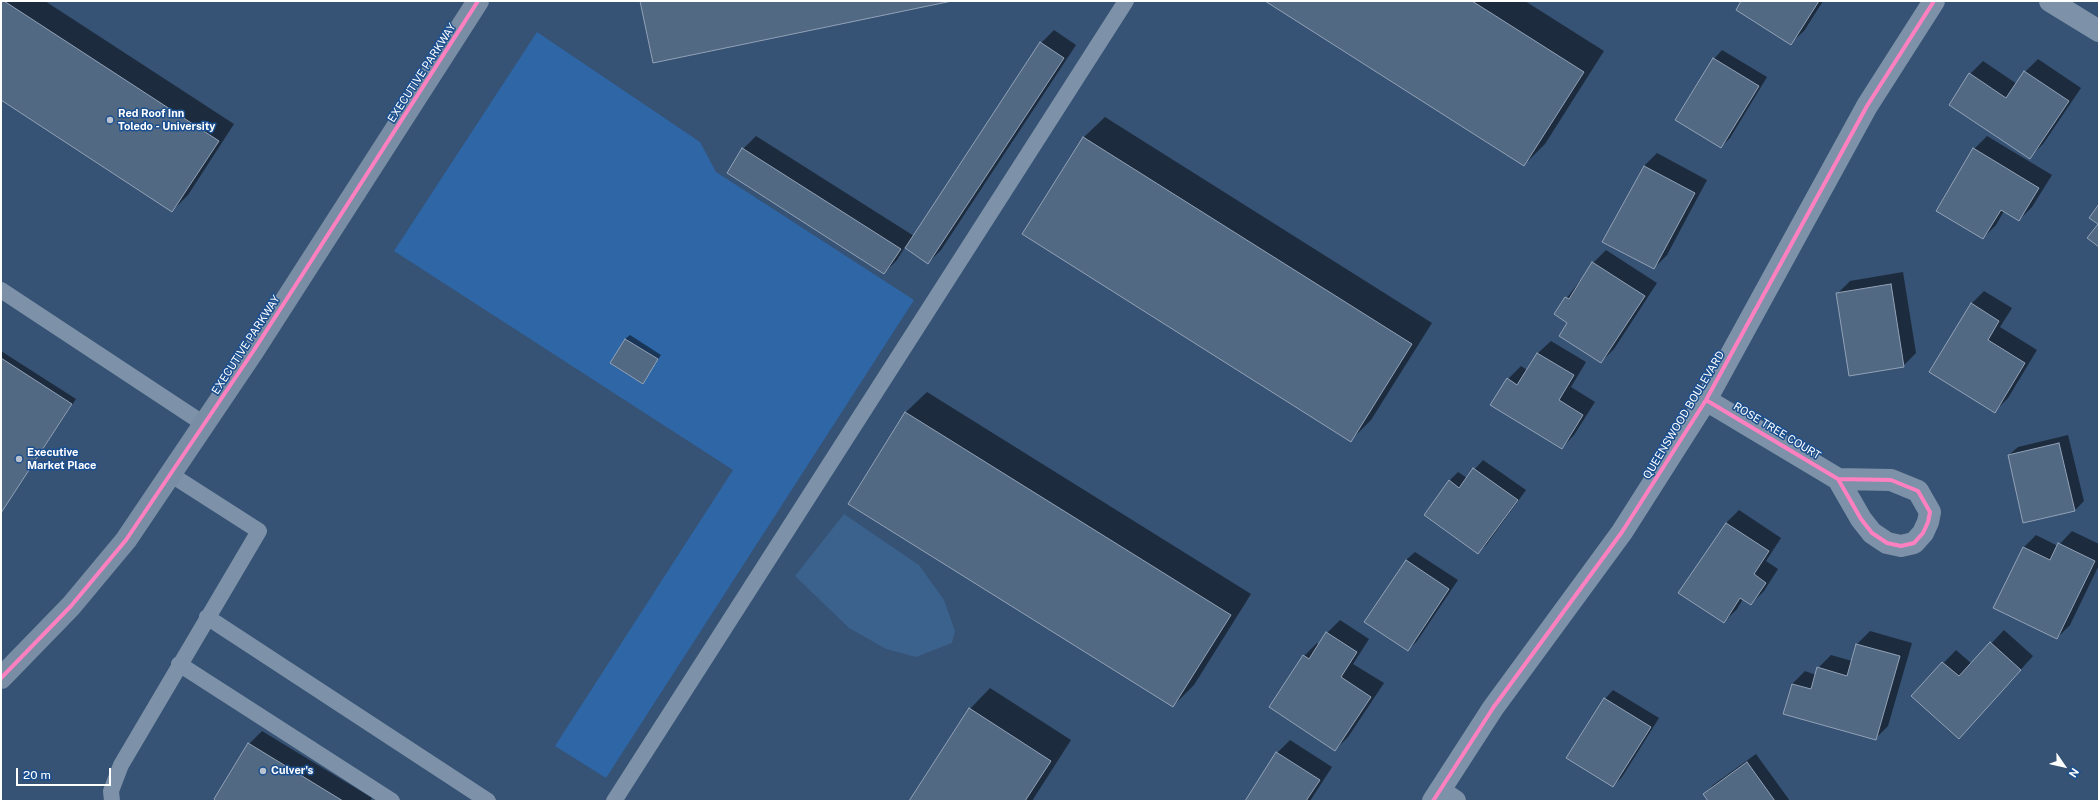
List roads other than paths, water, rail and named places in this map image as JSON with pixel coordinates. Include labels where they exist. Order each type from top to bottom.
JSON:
[{"type":"street","name":"EXECUTIVE PARKWAY","points":[[1,678],[76,600],[126,540],[258,343],[478,1]]},
{"type":"street","name":"QUEENSWOOD BOULEVARD","points":[[1443,798],[1493,708],[1622,532],[1706,400],[1867,106],[1934,1]]},
{"type":"street","points":[[2050,1],[2099,30]]},
{"type":"street","name":"ROSE TREE COURT","points":[[1706,400],[1838,479]]},
{"type":"lane","points":[[614,801],[1126,1]]},
{"type":"lane","points":[[1,290],[204,424]]},
{"type":"lane","points":[[112,801],[111,791],[120,765],[259,531],[170,474]]},
{"type":"lane","points":[[207,617],[488,801]]},
{"type":"lane","points":[[179,664],[392,801]]},
{"type":"place","name":"Red Roof Inn Toledo - University","points":[[110,120]]},
{"type":"place","name":"Executive Market Place","points":[[19,459]]},
{"type":"place","name":"Culver's","points":[[263,771]]}]
